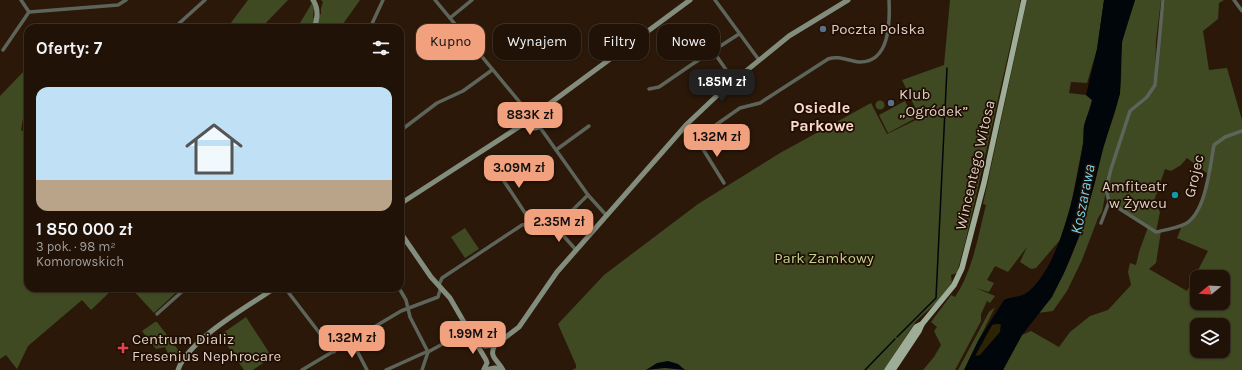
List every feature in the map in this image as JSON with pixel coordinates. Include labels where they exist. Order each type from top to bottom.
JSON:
[{"type":"main road","name":"Wincentego Witosa","points":[[894,370],[922,324],[954,285],[962,268],[984,183],[1024,0]]},
{"type":"main road","name":"Wincentego Witosa","points":[[887,370],[916,327],[922,324]]},
{"type":"street","points":[[21,0],[29,12]]},
{"type":"street","points":[[29,12],[118,5],[126,0]]},
{"type":"street","points":[[178,24],[205,0]]},
{"type":"street","points":[[313,0],[317,6],[315,24]]},
{"type":"street","points":[[372,24],[383,0]]},
{"type":"street","points":[[435,0],[527,111]]},
{"type":"street","points":[[450,18],[472,0]]},
{"type":"street","points":[[541,110],[690,0]]},
{"type":"street","points":[[715,0],[759,60]]},
{"type":"street","points":[[502,370],[492,357],[492,350],[495,345],[523,323],[558,272],[576,250],[686,124],[759,60],[803,27],[848,0]]},
{"type":"street","points":[[699,137],[740,108],[764,100],[828,59],[839,57],[861,62],[879,54],[886,44],[889,0]]},
{"type":"street","points":[[1101,223],[1109,202],[1106,189],[1111,169],[1130,111],[1147,97],[1155,85],[1164,0]]},
{"type":"street","points":[[1234,0],[1242,11]]},
{"type":"street","points":[[3,50],[29,12]]},
{"type":"street","points":[[720,47],[740,34]]},
{"type":"street","points":[[649,89],[659,87],[700,60]]},
{"type":"street","points":[[719,60],[734,81]]},
{"type":"street","points":[[404,128],[437,103],[463,91],[492,70]]},
{"type":"street","points":[[539,126],[530,127],[525,123],[524,116],[527,111],[534,108],[541,110]]},
{"type":"street","points":[[539,126],[544,117],[541,110]]},
{"type":"street","points":[[404,201],[525,123]]},
{"type":"street","points":[[686,124],[699,137],[701,146],[724,183]]},
{"type":"street","points":[[539,126],[588,195],[606,216]]},
{"type":"street","points":[[556,150],[589,126]]},
{"type":"street","name":"Grojec","points":[[1109,202],[1156,232],[1186,224],[1192,219],[1199,208],[1214,145],[1225,137],[1242,132]]},
{"type":"street","points":[[492,163],[533,225]]},
{"type":"street","points":[[302,370],[401,311],[438,297],[442,278],[517,228],[525,224],[543,228],[554,226],[588,195]]},
{"type":"street","points":[[554,226],[576,250]]},
{"type":"street","points":[[404,238],[431,277],[440,285],[450,298],[486,360],[487,363],[484,370]]},
{"type":"street","points":[[157,314],[182,292]]},
{"type":"street","points":[[178,370],[185,357],[201,341],[269,292]]},
{"type":"street","points":[[288,292],[334,352]]},
{"type":"street","points":[[401,292],[406,300],[410,317],[427,352],[422,370]]},
{"type":"street","points":[[386,370],[427,352],[468,330]]},
{"type":"street","points":[[474,340],[485,346],[495,345]]},
{"type":"street","points":[[352,341],[366,370]]},
{"type":"street","points":[[484,370],[495,368],[502,370]]},
{"type":"green space","points":[[248,0],[288,0],[265,24],[230,24]]},
{"type":"green space","points":[[321,0],[360,0],[343,24],[299,24],[312,3],[314,8],[313,18],[321,14],[323,2]]},
{"type":"green space","name":"Park Zamkowy","points":[[950,0],[1020,0],[1020,3],[957,273],[951,275],[952,283],[936,303],[916,321],[884,370],[572,370],[576,368],[576,365],[558,324],[604,275],[698,204],[780,153],[871,103],[887,134],[920,118],[902,80],[944,65]]},
{"type":"green space","points":[[1027,0],[1104,0],[1097,49],[1087,83],[1071,82],[1069,93],[1086,95],[1092,100],[1084,126],[1083,143],[1071,205],[1060,240],[1036,268],[1031,269],[1020,262],[1027,247],[1008,272],[995,266],[987,280],[994,283],[989,292],[976,288],[995,296],[990,303],[987,301],[981,314],[981,321],[955,370],[923,370],[934,357],[941,345],[934,331],[937,327],[931,322],[951,295],[955,297],[971,264],[986,205],[983,204]]},
{"type":"green space","points":[[1135,0],[1161,0],[1156,41],[1155,74],[1165,0],[1224,0],[1219,3],[1218,19],[1203,31],[1209,70],[1227,68],[1242,120],[1242,370],[1003,370],[1022,335],[1031,331],[1059,347],[1070,332],[1090,316],[1108,310],[1131,285],[1128,272],[1130,263],[1136,265],[1148,227],[1109,202],[1106,191],[1102,212],[1098,218],[1082,260],[1067,291],[1053,311],[1038,313],[1062,276],[1071,257],[1086,215],[1102,151],[1118,102],[1121,83],[1121,50],[1125,27]],"holes":[[[1187,158],[1208,174],[1197,211],[1193,217],[1180,226],[1181,228],[1177,238],[1208,251],[1198,270],[1230,270],[1230,310],[1190,310],[1190,285],[1187,291],[1149,269],[1156,263],[1161,231],[1156,232],[1160,212],[1154,201],[1165,169],[1171,171],[1181,165]]]},
{"type":"green space","points":[[24,71],[24,112],[21,131],[24,130],[24,292],[110,292],[91,310],[82,300],[28,346],[17,369],[6,355],[0,359],[0,96]]},
{"type":"green space","points":[[880,100],[885,105],[880,110],[875,105]]},
{"type":"green space","points":[[905,101],[914,119],[888,133],[879,115]]},
{"type":"green space","points":[[532,113],[536,113],[538,114],[538,122],[532,123],[529,120],[529,116]]},
{"type":"green space","points":[[465,228],[479,249],[465,258],[451,237]]},
{"type":"green space","points":[[135,292],[177,292],[154,313]]},
{"type":"green space","points":[[995,307],[964,370],[958,370],[989,312]]},
{"type":"green space","points":[[246,317],[272,357],[253,370],[244,370],[220,335]]},
{"type":"green space","points":[[157,322],[179,351],[172,362],[165,347],[156,349],[142,331]]},
{"type":"sand","points":[[1000,324],[1001,332],[980,356],[975,356],[992,325]]},
{"type":"water","name":"Koszarawa","points":[[1104,0],[1135,0],[1122,42],[1120,94],[1103,149],[1081,232],[1064,273],[1052,297],[1022,335],[1003,370],[964,370],[978,341],[1004,300],[1023,295],[1029,291],[1041,278],[1059,243],[1072,202],[1083,144],[1084,126],[1091,107],[1092,100],[1086,95],[1097,49]],"holes":[[[1001,324],[1000,332],[980,355],[975,356],[992,325]]]},
{"type":"water","points":[[668,361],[678,364],[685,370],[665,368],[646,370],[657,363]]},
{"type":"waterway","points":[[897,337],[936,298],[947,68]]},
{"type":"waterway","points":[[865,370],[895,339]]},
{"type":"place","name":"Poczta Polska","points":[[823,29]]},
{"type":"place","name":"Klub „Ogródek”","points":[[891,103]]},
{"type":"place","name":"Amfiteatr w Żywcu","points":[[1175,195]]},
{"type":"place","name":"Centrum Dializ Fresenius Nephrocare","points":[[123,348]]},
{"type":"district","name":"Osiedle Parkowe","points":[[822,116]]}]
